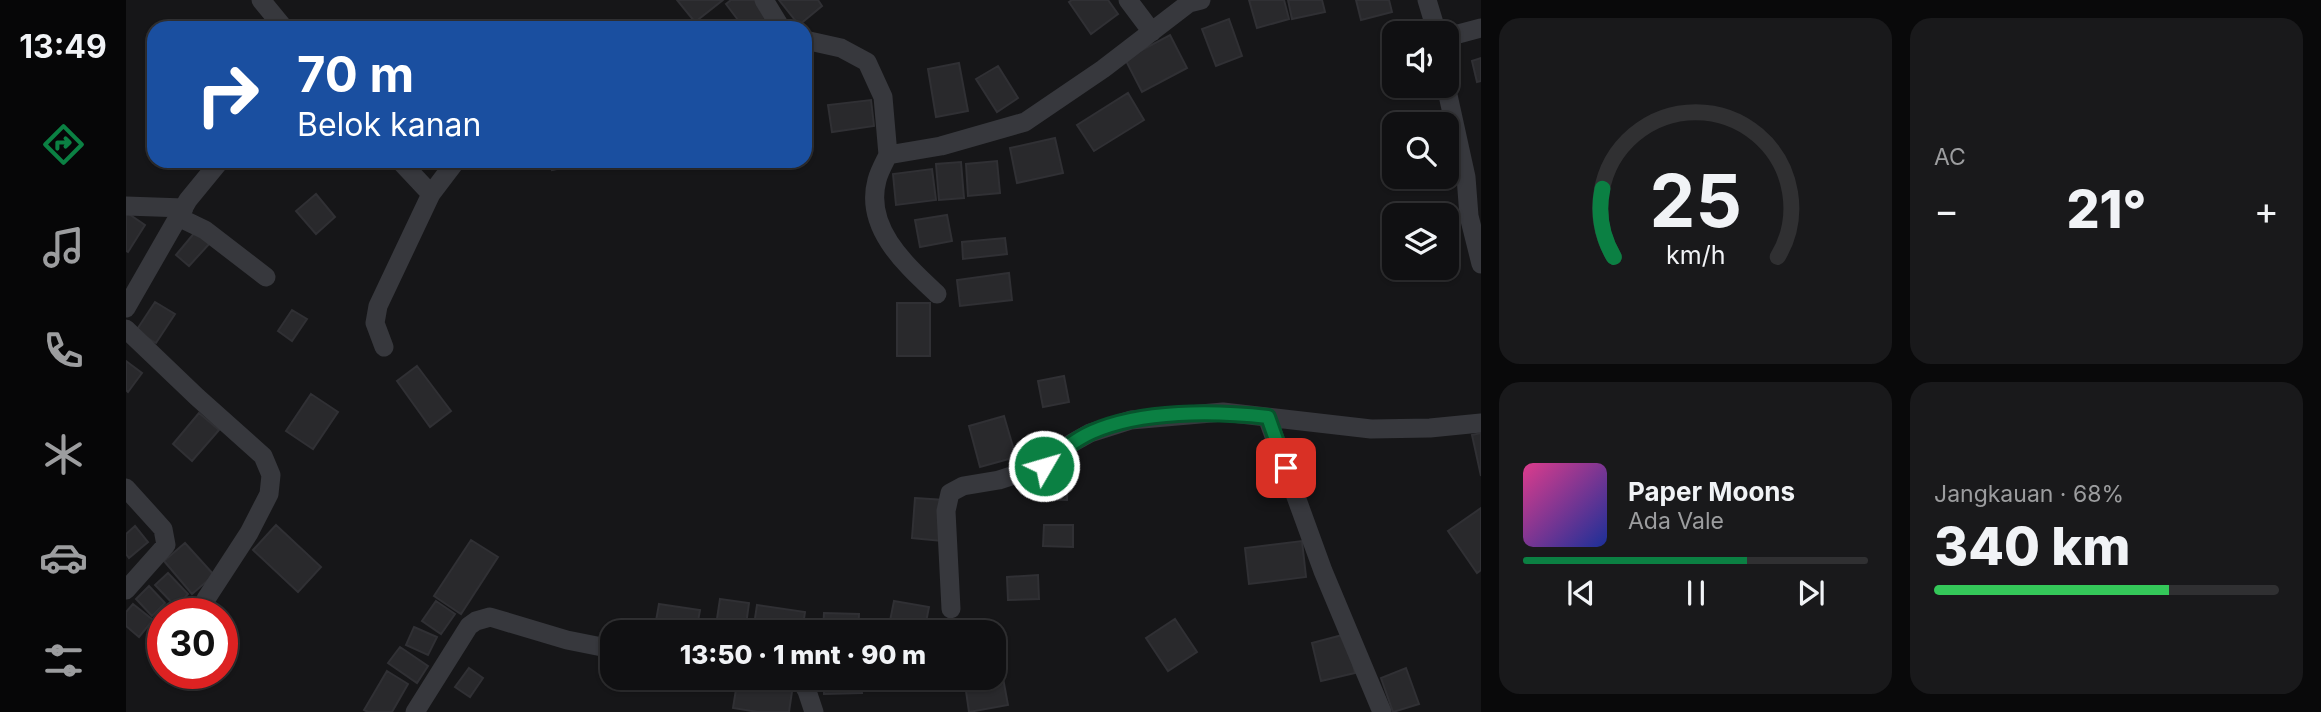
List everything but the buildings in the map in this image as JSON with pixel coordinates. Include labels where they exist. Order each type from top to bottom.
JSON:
[{"type":"street","points":[[261,0],[278,21]]},
{"type":"street","points":[[764,0],[777,21]]},
{"type":"street","points":[[1128,0],[1152,32]]},
{"type":"street","points":[[888,155],[941,146],[1025,122],[1103,69],[1189,4],[1201,0]]},
{"type":"street","points":[[1427,0],[1433,21]]},
{"type":"street","points":[[1459,34],[1481,28]]},
{"type":"street","points":[[812,42],[841,48],[867,62],[883,97],[888,155],[877,180],[874,205],[878,221],[898,255],[937,294]]},
{"type":"street","points":[[1450,98],[1473,175],[1469,216],[1481,264]]},
{"type":"street","points":[[126,308],[181,213],[215,168]]},
{"type":"street","points":[[407,168],[431,194]]},
{"type":"street","points":[[384,346],[375,323],[378,306],[431,194],[451,168]]},
{"type":"street","points":[[126,206],[181,213],[266,277]]},
{"type":"street","points":[[126,329],[263,456],[271,475],[269,494],[249,533],[207,598]]},
{"type":"street","points":[[951,609],[946,511],[950,493],[963,486],[999,480],[1044,466],[1072,443],[1090,433],[1131,420],[1223,412],[1371,429],[1430,428],[1481,423]]},
{"type":"street","points":[[1268,417],[1323,571],[1382,712]]},
{"type":"street","points":[[126,488],[163,529],[166,536],[166,545],[126,590]]},
{"type":"street","points":[[415,712],[470,626],[484,618],[490,617],[566,640],[600,647]]},
{"type":"street","points":[[806,690],[814,712]]},
{"type":"route","points":[[1044,466],[1072,443],[1109,425],[1131,420],[1223,412],[1268,417],[1286,468]]}]
